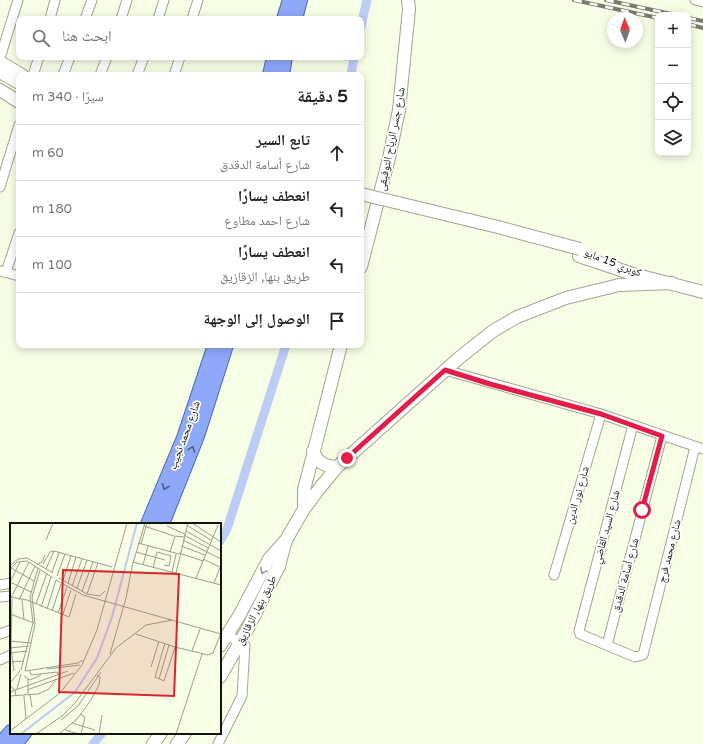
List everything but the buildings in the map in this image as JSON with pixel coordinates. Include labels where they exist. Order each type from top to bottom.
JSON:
[{"type":"highway","points":[[285,16],[290,0]]},
{"type":"highway","points":[[297,16],[300,0]]},
{"type":"highway","points":[[271,72],[273,60]]},
{"type":"highway","points":[[282,72],[284,60]]},
{"type":"highway","name":"شارع محمد نجيب","points":[[215,348],[216,361]]},
{"type":"highway","name":"شارع محمد نجيب","points":[[162,523],[184,469],[216,361],[224,348]]},
{"type":"highway","name":"شارع محمد نجيب","points":[[148,523],[210,380]]},
{"type":"highway","points":[[1,744],[10,733]]},
{"type":"highway","points":[[15,744],[23,734]]},
{"type":"main road","name":"شارع جسر الرياح التوفيقى","points":[[364,255],[389,158],[399,110],[411,3]]},
{"type":"main road","points":[[0,62],[17,72]]},
{"type":"main road","points":[[0,72],[16,81]]},
{"type":"main road","points":[[0,81],[16,90]]},
{"type":"main road","points":[[0,90],[16,100]]},
{"type":"main road","name":"كوبري 15 مايو","points":[[364,195],[490,225],[580,253],[604,264],[648,276]]},
{"type":"main road","name":"كوبري 15 مايو","points":[[364,203],[580,253],[632,267],[648,276]]},
{"type":"main road","points":[[602,288],[607,276],[604,264]]},
{"type":"main road","name":"طريق بنها, الزقازيق","points":[[648,276],[703,292]]},
{"type":"main road","name":"طريق بنها, الزقازيق","points":[[221,644],[269,559],[286,540],[304,508],[337,467],[445,370],[488,335],[517,317],[566,298],[619,285],[672,283]]},
{"type":"main road","points":[[304,508],[304,490],[339,348]]},
{"type":"main road","points":[[313,451],[319,462],[324,465],[337,467]]},
{"type":"main road","name":"طريق بنها, الزقازيق","points":[[221,675],[279,566],[286,540]]},
{"type":"main road","points":[[153,744],[160,734]]},
{"type":"main road","points":[[177,744],[184,734]]},
{"type":"street","points":[[0,58],[18,0]]},
{"type":"street","points":[[51,16],[55,0]]},
{"type":"street","points":[[86,16],[92,0]]},
{"type":"street","points":[[122,16],[127,0]]},
{"type":"street","points":[[159,16],[164,0]]},
{"type":"street","points":[[193,16],[198,0]]},
{"type":"street","points":[[695,0],[703,2]]},
{"type":"street","points":[[34,72],[38,60]]},
{"type":"street","points":[[64,72],[69,60]]},
{"type":"street","points":[[101,72],[106,60]]},
{"type":"street","points":[[138,72],[143,60]]},
{"type":"street","points":[[175,72],[179,60]]},
{"type":"street","points":[[0,188],[16,135]]},
{"type":"street","points":[[16,240],[3,271],[16,275]]},
{"type":"street","points":[[445,370],[490,384],[601,414],[699,448]]},
{"type":"street","name":"شارع نور الدين","points":[[554,575],[601,414]]},
{"type":"street","name":"شارع السيد القاضي","points":[[607,645],[580,634],[579,629],[633,425]]},
{"type":"street","name":"شارع أسامة الدقدق","points":[[607,645],[662,436]]},
{"type":"street","name":"شارع محمد فرج","points":[[607,645],[635,657],[643,655],[699,448]]},
{"type":"street","points":[[0,585],[10,583]]},
{"type":"street","points":[[0,597],[10,596]]},
{"type":"street","points":[[0,634],[10,630]]},
{"type":"street","points":[[218,744],[242,696],[245,645],[227,634]]},
{"type":"street","points":[[0,660],[10,655]]},
{"type":"waterway","points":[[363,16],[367,0]]},
{"type":"waterway","points":[[352,72],[354,60]]},
{"type":"waterway","points":[[221,539],[227,529],[285,348]]},
{"type":"waterway","points":[[93,744],[101,734]]},
{"type":"railway","points":[[574,0],[655,17]]},
{"type":"railway","points":[[606,0],[662,12]]},
{"type":"railway","points":[[691,19],[703,21]]},
{"type":"railway","points":[[691,25],[703,28]]},
{"type":"route","points":[[347,458],[445,370],[490,384],[601,414],[662,436],[642,510]]}]
